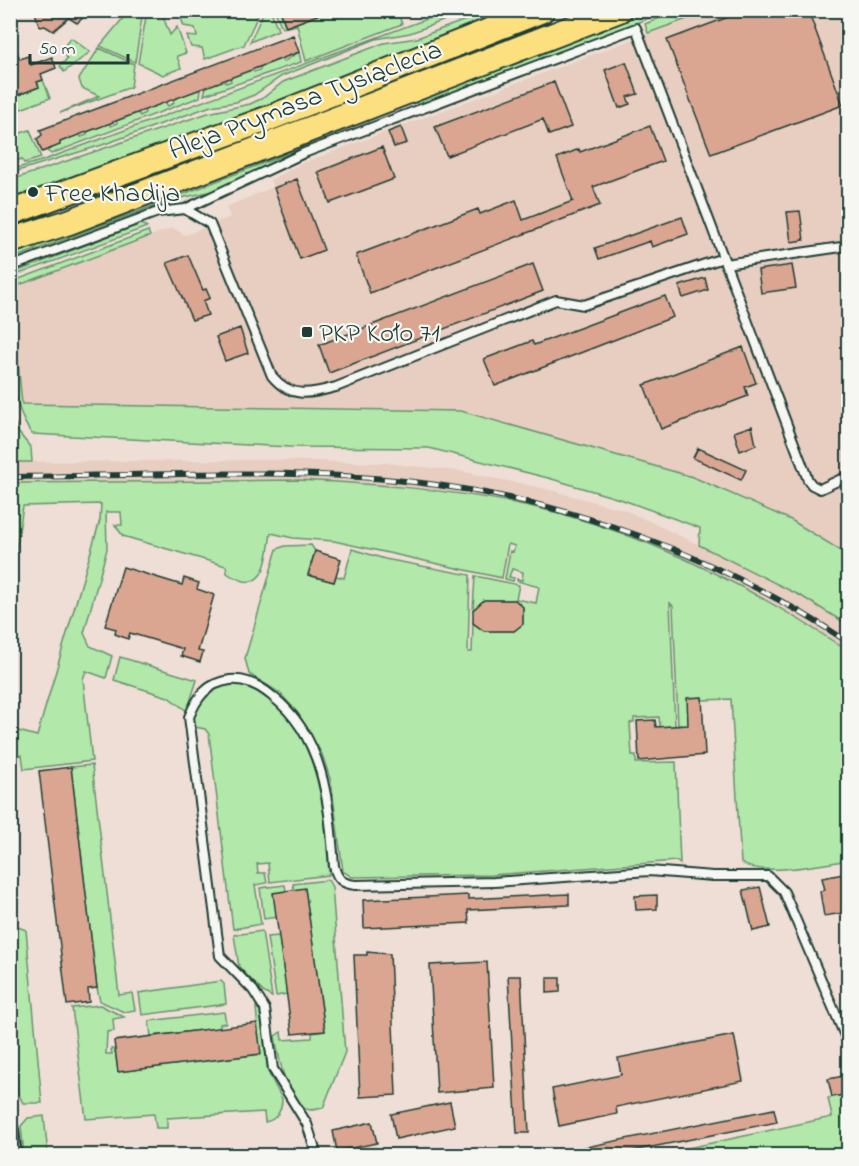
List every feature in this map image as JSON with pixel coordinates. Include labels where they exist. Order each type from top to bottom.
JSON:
[{"type":"main road","name":"Aleja Prymasa Tysiąclecia","points":[[15,212],[272,117],[542,10]]},
{"type":"main road","name":"Aleja Prymasa Tysiąclecia","points":[[17,239],[69,222],[619,10]]},
{"type":"street","points":[[11,1132],[13,1155]]},
{"type":"lane","points":[[10,267],[158,212],[185,209],[304,153],[636,28],[808,480],[820,489],[849,476]]},
{"type":"lane","points":[[185,209],[210,225],[272,376],[280,386],[306,395],[336,387],[556,300],[584,305],[724,261],[849,246]]},
{"type":"lane","points":[[317,1155],[307,1124],[273,1069],[266,1010],[253,990],[220,956],[189,717],[194,704],[205,690],[229,680],[246,681],[262,688],[286,708],[304,732],[323,775],[329,805],[334,866],[336,876],[342,882],[356,885],[494,882],[649,871],[713,876],[768,876],[784,892],[849,1043]]},
{"type":"shaded area","points":[[709,11],[848,11],[848,555],[791,520],[693,477],[461,411],[22,404],[11,288],[172,228],[186,235],[230,217],[226,207],[273,187],[270,180],[300,164]]},
{"type":"shaded area","points":[[272,460],[385,463],[459,471],[542,488],[625,510],[801,596],[848,625],[848,677],[660,568],[299,500],[23,506],[22,482],[11,482],[10,464],[22,462]]},
{"type":"green space","points":[[178,10],[260,11],[244,45],[205,59],[202,48],[191,47],[187,36],[197,37],[195,28],[184,26]]},
{"type":"green space","points":[[331,10],[397,11],[402,24],[306,61],[297,25],[282,28],[275,11],[280,11],[286,27]]},
{"type":"green space","points":[[451,10],[470,11],[410,33],[376,39],[282,76],[254,95],[236,102],[211,106],[102,145],[11,173],[11,170],[44,160]]},
{"type":"green space","points":[[129,11],[143,11],[135,62],[100,46]]},
{"type":"green space","points":[[147,11],[161,11],[170,35],[177,27],[186,53],[177,56],[181,68],[163,75],[138,63]]},
{"type":"green space","points":[[264,11],[271,11],[278,30],[250,42]]},
{"type":"green space","points":[[490,11],[510,11],[73,180],[11,199],[11,180],[208,113],[250,104],[263,98],[283,82],[384,43],[417,38]]},
{"type":"green space","points":[[649,11],[668,11],[417,105],[416,102]]},
{"type":"green space","points":[[681,11],[680,17],[695,11],[709,11],[648,33],[645,24]]},
{"type":"green space","points":[[71,38],[90,52],[64,72],[60,66],[67,59],[63,47]]},
{"type":"green space","points":[[99,48],[134,64],[131,87],[60,113],[99,96],[82,88],[79,79]]},
{"type":"green space","points":[[299,52],[301,62],[204,95],[206,87],[224,80],[226,83],[231,81],[230,78],[252,70],[254,72],[260,70],[260,67],[281,59],[283,62]]},
{"type":"green space","points":[[43,80],[50,98],[13,112],[11,98],[39,87],[37,82]]},
{"type":"green space","points":[[201,89],[200,97],[51,154],[46,150],[79,134],[81,137],[87,135],[87,132],[109,123],[111,126],[117,123],[116,121],[138,113],[140,116],[145,113],[144,110],[165,102],[168,106],[174,103],[173,99]]},
{"type":"green space","points":[[30,130],[41,158],[24,163],[22,159],[11,162],[11,136]]},
{"type":"green space","points":[[310,145],[213,191],[172,200],[11,259],[10,255],[137,212]]},
{"type":"green space","points":[[141,224],[147,227],[11,277],[13,273]]},
{"type":"green space","points":[[148,231],[150,236],[11,288],[22,404],[461,411],[693,477],[791,520],[848,555],[848,625],[801,596],[699,545],[700,528],[623,500],[552,479],[429,448],[290,447],[32,434],[18,403],[14,383],[10,340],[11,282]]},
{"type":"green space","points":[[10,410],[19,433],[31,448],[32,462],[13,462],[10,454]]},
{"type":"green space","points":[[299,480],[447,492],[505,501],[576,518],[657,547],[697,565],[775,606],[848,651],[848,860],[777,869],[750,867],[741,863],[731,699],[702,700],[702,697],[689,749],[682,749],[680,725],[678,725],[673,606],[670,603],[675,726],[660,727],[659,717],[634,718],[634,722],[630,723],[632,756],[636,756],[636,763],[676,762],[680,864],[676,861],[491,875],[352,877],[343,871],[331,782],[322,754],[298,713],[280,693],[249,674],[245,658],[277,549],[285,546],[311,545],[315,551],[308,575],[334,582],[336,576],[344,578],[352,549],[385,559],[470,575],[468,652],[472,652],[473,623],[484,631],[514,631],[523,624],[523,607],[515,600],[484,600],[473,610],[475,576],[519,585],[516,599],[536,603],[539,587],[517,581],[517,579],[522,580],[523,572],[512,569],[509,577],[514,578],[513,581],[505,579],[510,551],[513,552],[515,546],[508,544],[502,578],[334,541],[293,538],[271,533],[262,572],[252,581],[244,581],[227,573],[226,566],[123,536],[115,525],[122,525],[121,512],[106,512],[107,549],[84,633],[90,646],[112,656],[106,678],[86,671],[83,679],[92,761],[24,769],[22,755],[11,756],[11,729],[37,736],[100,520],[101,504],[23,506],[11,583],[11,493],[14,492],[16,483]]},
{"type":"green space","points":[[120,657],[197,680],[187,711],[168,697],[114,680]]},
{"type":"green space","points":[[241,684],[266,696],[284,713],[298,733],[309,755],[322,802],[329,875],[270,882],[268,863],[257,864],[258,873],[265,873],[267,883],[255,885],[261,924],[233,929],[209,734],[205,729],[195,727],[193,719],[200,705],[211,694],[224,687]]},
{"type":"green space","points":[[92,765],[119,995],[132,993],[135,1010],[124,1012],[100,1001],[97,988],[71,767]]},
{"type":"green space","points":[[328,880],[332,887],[345,1052],[323,1108],[311,1110],[304,1108],[292,1095],[281,1064],[275,1036],[281,1032],[282,1040],[312,1038],[312,1033],[325,1031],[305,889],[294,890],[293,884]]},
{"type":"green space","points":[[285,885],[286,891],[277,917],[264,919],[260,888]]},
{"type":"green space","points":[[10,924],[26,930],[42,1103],[23,1103],[18,1093],[10,1014]]},
{"type":"green space","points":[[262,931],[272,997],[263,992],[239,967],[234,935]]},
{"type":"green space","points":[[279,936],[287,994],[276,996],[267,937]]},
{"type":"green space","points":[[221,981],[224,984],[226,1004],[142,1015],[139,993]]},
{"type":"green space","points":[[100,1005],[124,1017],[113,1019],[114,1031],[107,1032],[106,1054],[112,1054],[111,1049],[115,1049],[118,1072],[260,1054],[256,1007],[260,1011],[268,1072],[282,1099],[278,1114],[265,1122],[264,1112],[167,1118],[167,1128],[156,1128],[154,1114],[86,1119],[72,1008]]},
{"type":"green space","points":[[224,1012],[226,1023],[220,1024],[220,1028],[151,1036],[149,1021]]},
{"type":"green space","points":[[848,1094],[848,1155],[651,1156],[832,1117],[828,1098]]},
{"type":"green space","points":[[44,1116],[48,1155],[24,1155],[21,1126],[28,1118]]},
{"type":"building","points":[[34,10],[92,10],[77,23],[69,18],[53,31],[45,26],[40,27]]},
{"type":"building","points":[[280,10],[328,10],[328,11],[286,27]]},
{"type":"building","points":[[747,10],[808,10],[843,105],[711,154],[667,40]]},
{"type":"building","points":[[293,35],[299,52],[60,142],[60,145],[42,152],[37,139],[42,135],[40,130]]},
{"type":"building","points":[[10,37],[20,59],[28,56],[31,65],[52,57],[56,68],[41,74],[43,80],[37,82],[39,87],[10,98]]},
{"type":"building","points":[[626,62],[638,94],[627,97],[630,104],[619,108],[605,70]]},
{"type":"building","points":[[554,82],[571,127],[549,135],[543,119],[447,156],[435,127]]},
{"type":"building","points":[[650,126],[663,161],[593,187],[600,205],[370,293],[356,255],[478,209],[480,214],[516,200],[523,220],[573,201],[557,158],[579,149],[580,152]]},
{"type":"building","points":[[401,127],[407,143],[394,147],[388,132]]},
{"type":"building","points":[[382,147],[394,179],[330,203],[318,172]]},
{"type":"building","points":[[297,179],[324,250],[300,259],[274,188]]},
{"type":"building","points":[[800,211],[804,240],[791,242],[787,212]]},
{"type":"building","points":[[682,217],[688,234],[652,247],[650,241],[599,259],[595,248]]},
{"type":"building","points":[[188,255],[203,290],[206,289],[210,298],[203,301],[208,315],[192,320],[167,263]]},
{"type":"building","points":[[533,264],[543,291],[329,373],[319,345]]},
{"type":"building","points":[[792,265],[796,288],[761,293],[758,270]]},
{"type":"building","points":[[705,278],[708,290],[683,298],[679,286]]},
{"type":"building","points":[[665,296],[673,317],[495,386],[484,359],[532,341],[534,345]]},
{"type":"building","points":[[240,328],[248,353],[225,361],[216,337]]},
{"type":"building","points":[[743,347],[756,383],[745,387],[748,396],[661,429],[644,385]]},
{"type":"building","points":[[752,426],[756,445],[740,451],[734,432]]},
{"type":"building","points":[[698,448],[746,470],[741,480],[693,458]]},
{"type":"building","points":[[315,551],[341,559],[334,582],[308,575]]},
{"type":"building","points":[[123,567],[182,585],[184,578],[199,583],[197,589],[214,595],[198,651],[203,652],[200,662],[181,656],[183,649],[130,633],[128,639],[115,634],[116,629],[105,626]]},
{"type":"building","points":[[484,600],[515,600],[523,607],[523,624],[514,631],[484,631],[473,623],[473,610]]},
{"type":"building","points":[[702,697],[705,755],[639,761],[637,721],[655,720],[656,727],[688,725],[687,698]]},
{"type":"building","points":[[71,767],[97,988],[88,989],[89,1002],[67,1005],[39,771]]},
{"type":"building","points":[[849,873],[849,912],[824,916],[820,891],[825,890],[822,878]]},
{"type":"building","points":[[760,887],[770,927],[753,931],[743,890]]},
{"type":"building","points":[[305,888],[325,1031],[292,1034],[273,893]]},
{"type":"building","points":[[569,894],[569,905],[468,910],[469,923],[364,928],[363,900],[468,895],[468,899]]},
{"type":"building","points":[[657,895],[657,909],[636,910],[635,896]]},
{"type":"building","points":[[367,952],[390,954],[396,1095],[360,1097],[354,955],[367,955]]},
{"type":"building","points":[[487,962],[494,1088],[437,1093],[430,965]]},
{"type":"building","points":[[508,976],[521,976],[529,1133],[517,1133]]},
{"type":"building","points":[[547,978],[560,978],[560,992],[547,993]]},
{"type":"building","points":[[257,1023],[261,1054],[118,1072],[114,1041]]},
{"type":"building","points":[[734,1035],[743,1081],[616,1107],[617,1114],[559,1126],[552,1089],[621,1075],[618,1058]]},
{"type":"building","points":[[849,1075],[849,1094],[832,1097],[828,1079]]},
{"type":"building","points":[[450,1102],[455,1126],[396,1139],[391,1114]]},
{"type":"building","points":[[774,1109],[777,1122],[612,1155],[566,1155],[566,1151]]},
{"type":"building","points":[[372,1122],[377,1143],[337,1151],[333,1131]]},
{"type":"railway","points":[[10,477],[213,474],[364,477],[414,482],[529,502],[641,536],[695,558],[747,583],[848,642]]},
{"type":"place","name":"Free Khadija","points":[[33,192]]},
{"type":"place","name":"PKP Koło 71","points":[[307,332]]}]
